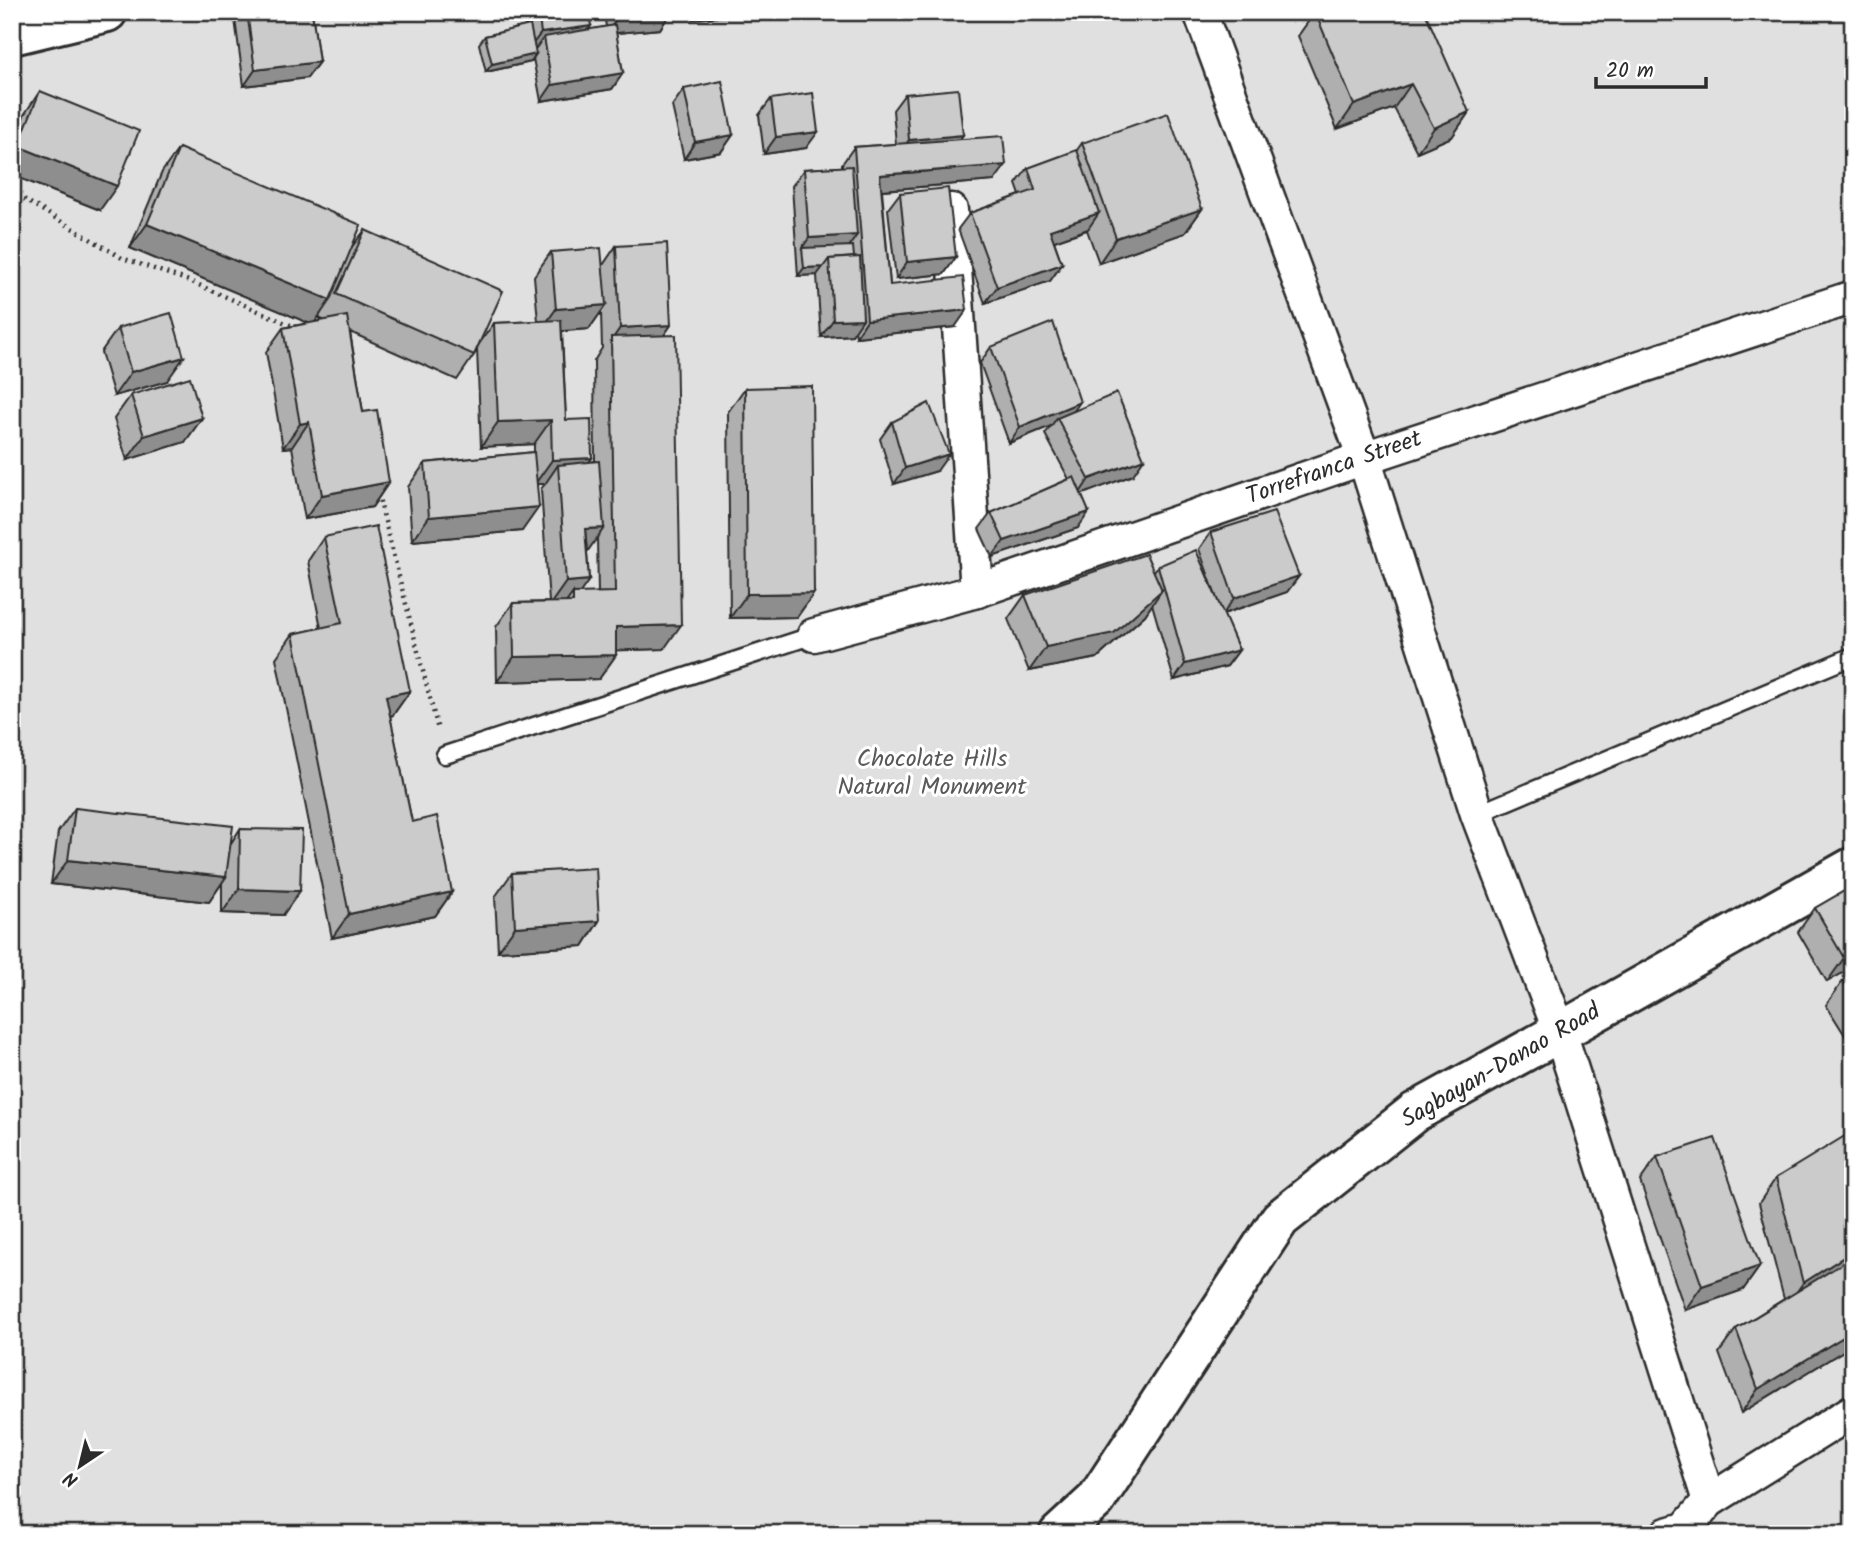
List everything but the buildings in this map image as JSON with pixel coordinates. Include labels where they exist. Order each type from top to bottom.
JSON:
[{"type":"main road","points":[[12,35],[107,12]]},
{"type":"main road","name":"Sagbayan-Danao Road","points":[[1059,1534],[1096,1500],[1280,1219],[1415,1112],[1853,867]]},
{"type":"street","points":[[1200,12],[1364,458],[1477,814],[1560,1032],[1709,1500]]},
{"type":"street","points":[[951,210],[976,591]]},
{"type":"street","name":"Torrefranca Street","points":[[814,635],[976,591],[1364,458],[1853,297]]},
{"type":"street","points":[[1679,1532],[1709,1500],[1853,1411]]},
{"type":"lane","points":[[444,755],[814,635]]},
{"type":"lane","points":[[1477,814],[1853,656]]},
{"type":"path","points":[[12,192],[122,258],[192,282],[300,330]]},
{"type":"path","points":[[376,484],[444,755]]},
{"type":"green space","name":"Chocolate Hills Natural Monument","points":[[12,12],[1853,12],[1853,1534],[12,1534]]}]
